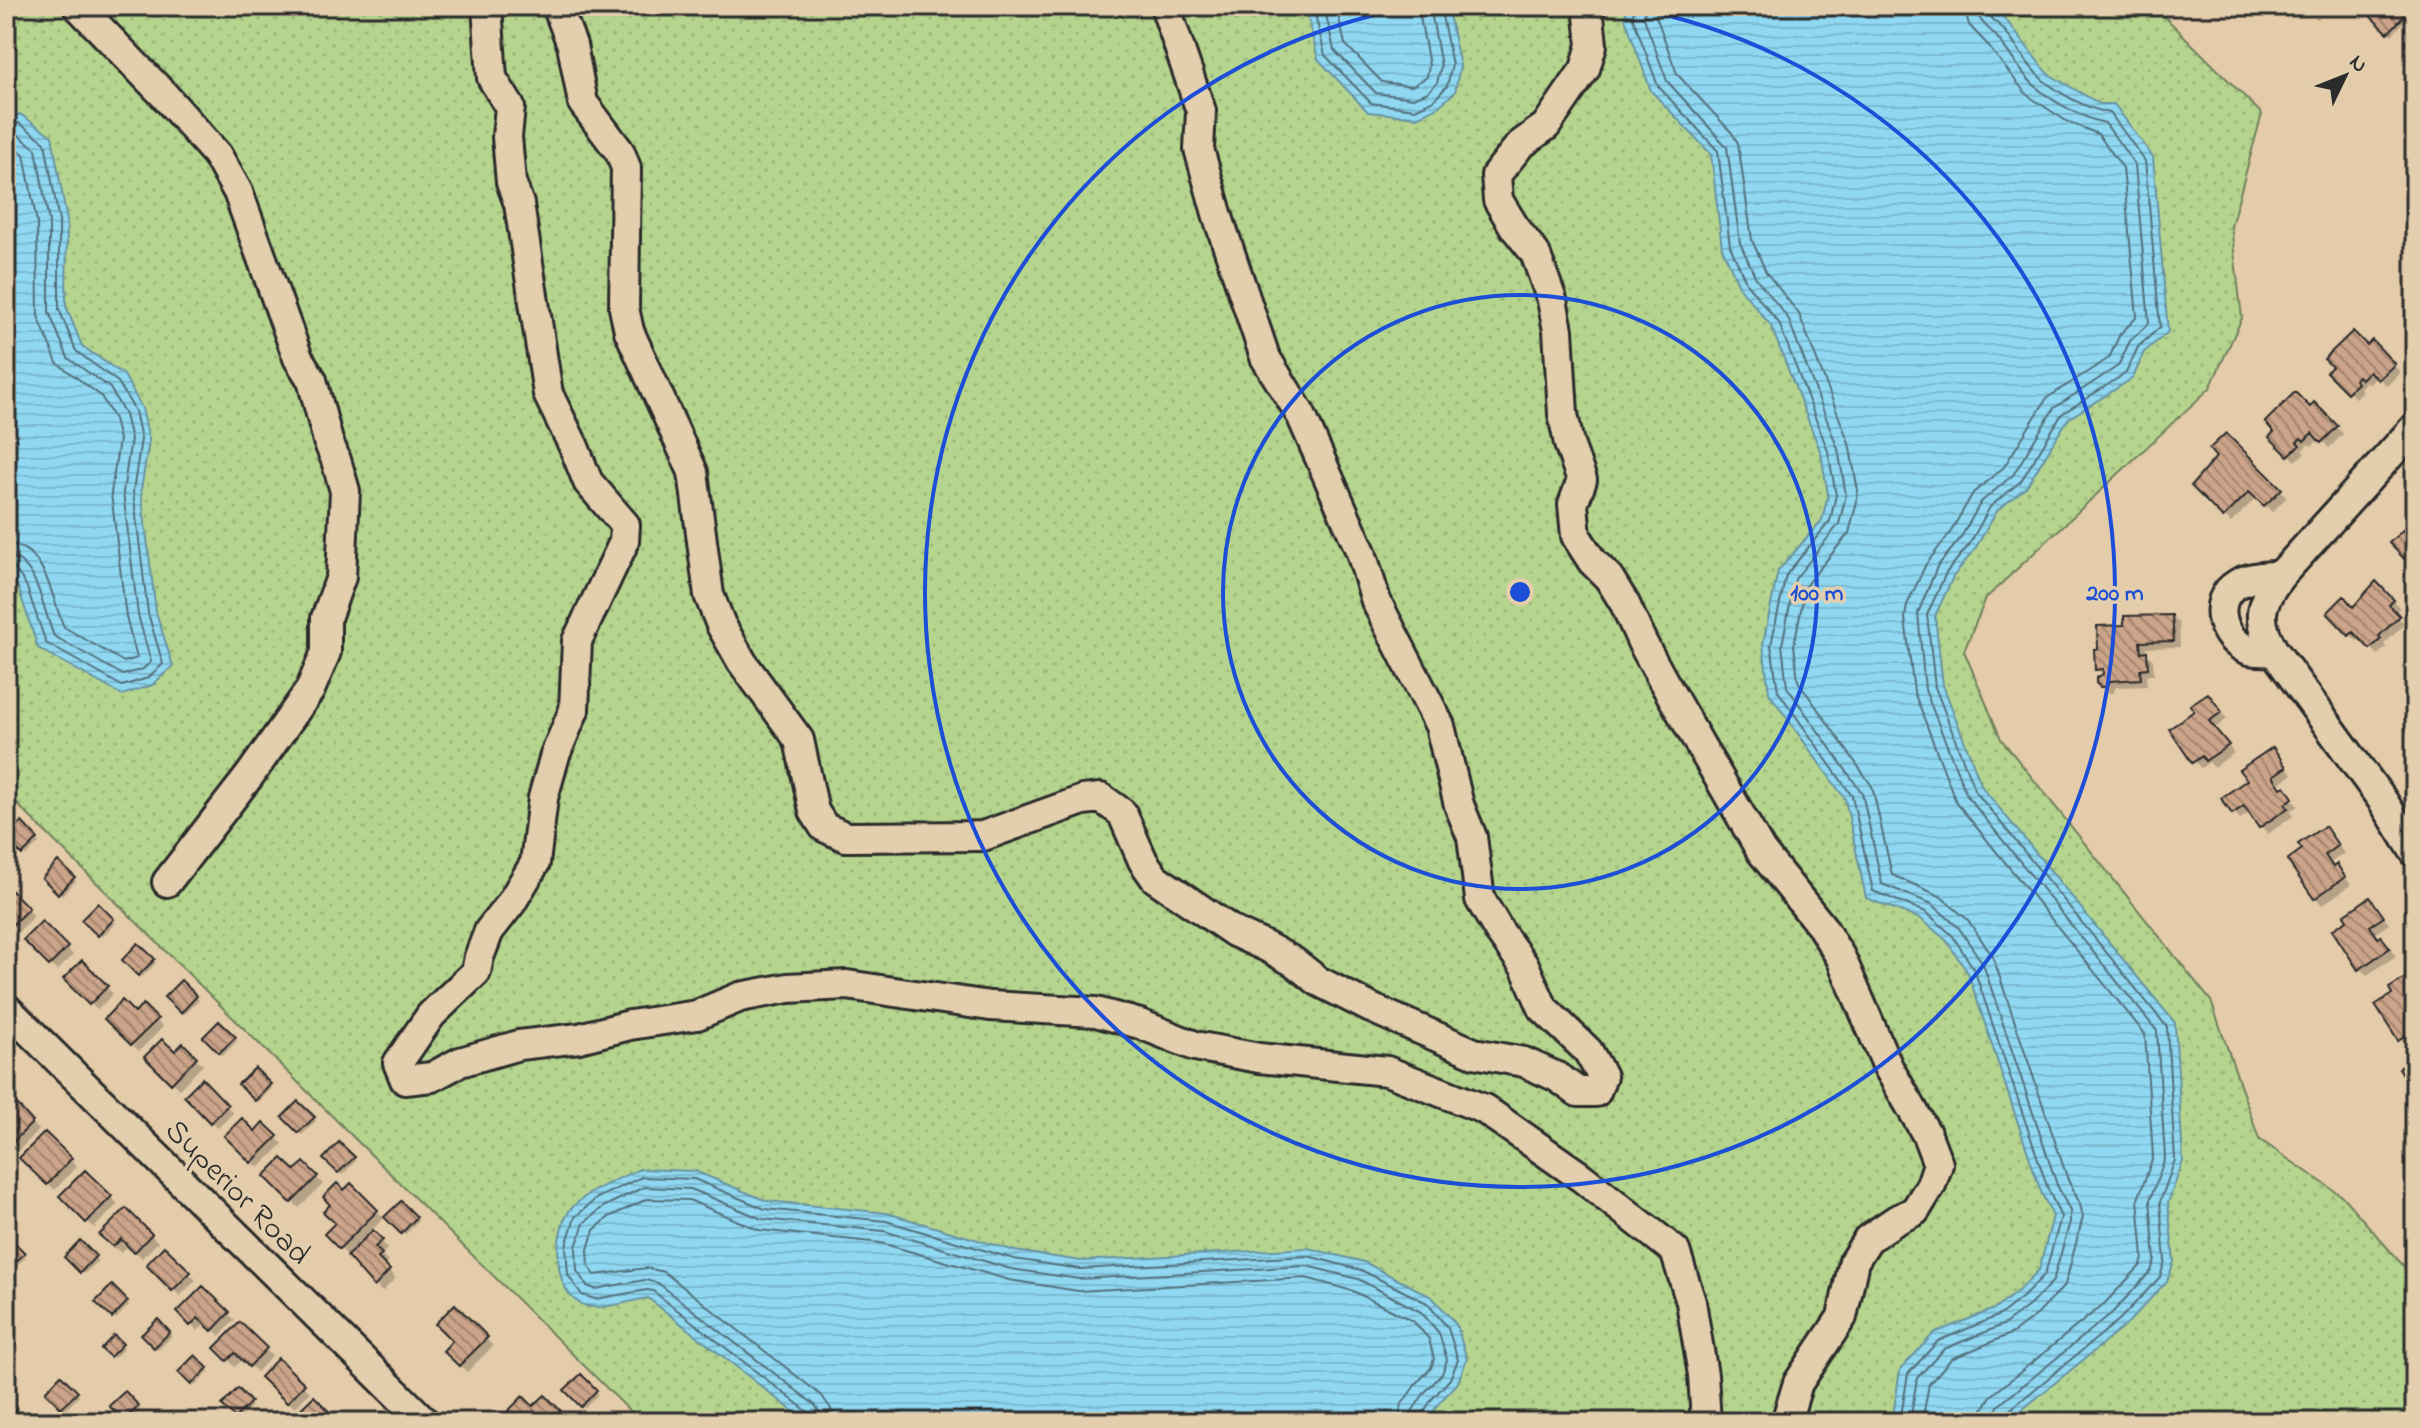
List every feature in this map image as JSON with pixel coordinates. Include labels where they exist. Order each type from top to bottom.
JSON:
[{"type":"street","points":[[78,6],[217,155],[238,192],[298,358],[312,380],[345,491],[341,577],[326,618],[326,652],[310,690],[241,787],[167,882]]},
{"type":"street","points":[[487,6],[492,78],[510,107],[507,137],[511,182],[519,204],[548,394],[588,482],[625,525],[624,542],[577,641],[574,710],[555,755],[543,798],[535,863],[511,903],[489,931],[476,972],[431,1015],[398,1063],[405,1080],[432,1077],[460,1062],[519,1045],[579,1038],[630,1025],[697,1015],[740,997],[788,988],[847,985],[990,1006],[1096,1012],[1140,1024],[1195,1046],[1259,1058],[1387,1071],[1484,1109],[1581,1177],[1675,1251],[1691,1302],[1703,1375],[1706,1422]]},
{"type":"street","points":[[557,6],[572,45],[583,103],[620,152],[626,168],[624,308],[629,331],[693,472],[709,595],[721,625],[742,662],[799,740],[814,811],[824,827],[846,837],[983,836],[1083,800],[1101,798],[1122,813],[1143,861],[1155,878],[1234,932],[1281,954],[1318,981],[1371,1008],[1474,1053],[1524,1062],[1557,1077],[1578,1092],[1596,1092],[1602,1076],[1588,1051],[1543,1008],[1525,967],[1480,899],[1472,837],[1459,805],[1440,726],[1376,601],[1361,552],[1301,415],[1265,357],[1218,217],[1199,149],[1201,111],[1165,6]]},
{"type":"street","points":[[1588,6],[1592,45],[1585,69],[1546,126],[1520,145],[1496,175],[1498,200],[1535,253],[1552,300],[1558,330],[1563,414],[1569,444],[1582,480],[1573,504],[1576,536],[1625,604],[1654,665],[1761,851],[1822,927],[1841,958],[1888,1067],[1927,1135],[1938,1164],[1931,1185],[1915,1211],[1868,1239],[1854,1261],[1842,1317],[1798,1383],[1786,1422]]},
{"type":"street","points":[[2415,427],[2281,575],[2266,596],[2261,614],[2262,626],[2274,651],[2383,801],[2415,852]]},
{"type":"street","points":[[2274,651],[2250,650],[2230,638],[2223,623],[2222,605],[2226,595],[2238,583],[2281,575]]},
{"type":"street","name":"Superior Road","points":[[6,1008],[425,1422]]},
{"type":"green space","points":[[6,6],[2154,6],[2262,114],[2231,226],[2242,318],[2210,388],[1986,598],[1964,651],[2001,739],[2211,1001],[2259,1139],[2342,1196],[2415,1279],[2415,1422],[641,1422],[6,793]]},
{"type":"water","points":[[1305,6],[1447,6],[1460,66],[1455,92],[1438,107],[1417,117],[1368,112],[1318,59]]},
{"type":"water","points":[[1627,6],[1991,6],[2007,21],[2047,73],[2100,104],[2114,104],[2153,157],[2168,332],[2144,352],[2133,378],[2068,419],[2026,487],[1997,511],[1975,549],[1953,577],[1935,616],[1943,685],[1982,787],[2175,1023],[2183,1161],[2168,1203],[2174,1262],[2167,1281],[2126,1325],[2007,1422],[1892,1422],[1900,1370],[1934,1333],[1996,1308],[2039,1270],[2053,1216],[2041,1192],[1968,973],[1946,940],[1921,919],[1866,898],[1845,799],[1769,693],[1763,644],[1778,571],[1822,520],[1828,495],[1821,453],[1771,326],[1740,288],[1722,248],[1711,154],[1651,91],[1625,18]]},
{"type":"water","points":[[20,114],[52,136],[67,221],[66,306],[82,346],[124,375],[142,408],[149,440],[141,490],[156,612],[173,666],[152,685],[122,695],[38,648],[18,587],[6,570],[6,118]]},
{"type":"water","points":[[640,1169],[695,1171],[767,1201],[887,1213],[1015,1251],[1081,1261],[1308,1248],[1364,1262],[1432,1297],[1456,1324],[1467,1359],[1457,1384],[1438,1404],[1427,1422],[807,1422],[648,1298],[593,1307],[580,1303],[570,1295],[559,1270],[558,1255],[562,1226],[567,1215],[589,1194]]},
{"type":"building","points":[[2382,6],[2408,6],[2411,9],[2388,33],[2371,17]]},
{"type":"building","points":[[2353,331],[2367,345],[2372,340],[2395,364],[2378,380],[2369,371],[2361,379],[2358,376],[2355,380],[2357,383],[2347,393],[2326,372],[2332,367],[2324,359]]},
{"type":"building","points":[[2295,392],[2310,407],[2314,402],[2338,426],[2321,443],[2312,433],[2304,441],[2301,438],[2297,442],[2300,445],[2288,456],[2269,437],[2274,432],[2265,422]]},
{"type":"building","points":[[2226,433],[2282,489],[2264,506],[2249,492],[2223,518],[2191,486],[2216,457],[2209,449]]},
{"type":"building","points":[[2406,527],[2415,537],[2415,570],[2389,543]]},
{"type":"building","points":[[2376,581],[2394,600],[2389,605],[2400,616],[2370,649],[2353,632],[2349,636],[2327,613],[2344,596],[2353,607]]},
{"type":"building","points":[[2172,615],[2174,641],[2140,642],[2141,652],[2147,651],[2148,668],[2140,669],[2141,679],[2109,681],[2106,687],[2096,683],[2096,678],[2103,674],[2103,669],[2095,670],[2097,626],[2124,625],[2124,616]]},
{"type":"building","points":[[2208,693],[2222,712],[2209,721],[2229,745],[2205,761],[2202,756],[2192,763],[2169,729],[2194,711],[2190,705]]},
{"type":"building","points":[[2415,722],[2415,738],[2407,730]]},
{"type":"building","points":[[2273,747],[2286,767],[2273,776],[2293,798],[2285,804],[2288,808],[2259,828],[2244,806],[2232,814],[2221,798],[2247,780],[2239,770]]},
{"type":"building","points":[[22,822],[38,839],[22,855],[6,838]]},
{"type":"building","points":[[2325,826],[2338,845],[2325,855],[2333,867],[2337,864],[2345,877],[2314,899],[2287,860],[2302,849],[2298,844]]},
{"type":"building","points":[[58,861],[75,877],[58,894],[42,878]]},
{"type":"building","points":[[6,885],[29,908],[10,927],[6,923]]},
{"type":"building","points":[[2370,897],[2384,917],[2370,926],[2390,948],[2358,970],[2332,930],[2347,920],[2344,915]]},
{"type":"building","points":[[98,903],[114,919],[98,936],[81,920]]},
{"type":"building","points":[[42,921],[68,947],[49,966],[23,940]]},
{"type":"building","points":[[138,943],[155,959],[138,976],[122,960]]},
{"type":"building","points":[[82,960],[108,986],[89,1005],[63,979]]},
{"type":"building","points":[[2415,972],[2415,1040],[2410,1033],[2398,1041],[2375,1005],[2392,994],[2389,988]]},
{"type":"building","points":[[181,980],[197,996],[181,1013],[164,997]]},
{"type":"building","points":[[122,1000],[135,1013],[143,1004],[158,1019],[131,1045],[104,1019]]},
{"type":"building","points":[[219,1021],[236,1037],[219,1053],[203,1037]]},
{"type":"building","points":[[162,1039],[175,1051],[183,1043],[197,1057],[171,1084],[144,1057]]},
{"type":"building","points":[[2415,1058],[2415,1093],[2399,1068]]},
{"type":"building","points":[[255,1068],[271,1084],[255,1101],[238,1084]]},
{"type":"building","points":[[202,1078],[228,1105],[210,1123],[184,1096]]},
{"type":"building","points":[[6,1092],[33,1122],[7,1148],[6,1146]]},
{"type":"building","points":[[298,1101],[315,1117],[298,1133],[282,1117]]},
{"type":"building","points":[[242,1118],[255,1131],[263,1122],[278,1136],[251,1163],[224,1136]]},
{"type":"building","points":[[45,1132],[72,1158],[47,1185],[19,1158]]},
{"type":"building","points":[[339,1142],[355,1157],[338,1173],[323,1159]]},
{"type":"building","points":[[282,1158],[295,1170],[304,1162],[318,1176],[291,1203],[264,1176]]},
{"type":"building","points":[[85,1170],[112,1196],[86,1223],[59,1196]]},
{"type":"building","points":[[337,1183],[344,1190],[351,1183],[378,1210],[339,1249],[324,1234],[335,1223],[323,1212],[330,1205],[323,1197]]},
{"type":"building","points":[[401,1201],[417,1217],[401,1234],[384,1217]]},
{"type":"building","points":[[126,1208],[152,1234],[134,1253],[121,1239],[113,1247],[99,1235]]},
{"type":"building","points":[[373,1230],[383,1240],[375,1247],[382,1254],[378,1258],[390,1270],[374,1287],[347,1256]]},
{"type":"building","points":[[8,1236],[25,1253],[8,1269],[6,1239]]},
{"type":"building","points":[[80,1240],[96,1256],[80,1273],[64,1257]]},
{"type":"building","points":[[164,1246],[191,1272],[172,1291],[146,1265]]},
{"type":"building","points":[[112,1285],[128,1301],[112,1318],[95,1302]]},
{"type":"building","points":[[203,1286],[230,1312],[212,1331],[198,1318],[190,1326],[177,1312]]},
{"type":"building","points":[[455,1304],[488,1337],[459,1366],[443,1351],[452,1341],[435,1324]]},
{"type":"building","points":[[158,1319],[170,1332],[154,1348],[141,1335]]},
{"type":"building","points":[[240,1322],[267,1348],[249,1367],[235,1353],[227,1361],[214,1348]]},
{"type":"building","points":[[114,1335],[123,1344],[110,1357],[101,1349]]},
{"type":"building","points":[[195,1355],[208,1368],[191,1385],[178,1372]]},
{"type":"building","points":[[278,1358],[305,1384],[287,1403],[260,1377]]},
{"type":"building","points":[[581,1374],[597,1390],[581,1407],[564,1390]]},
{"type":"building","points":[[61,1375],[78,1392],[61,1408],[45,1392]]},
{"type":"building","points":[[238,1388],[251,1402],[235,1418],[222,1405]]},
{"type":"building","points":[[125,1391],[139,1406],[124,1420],[109,1406]]},
{"type":"building","points":[[545,1395],[561,1411],[550,1422],[512,1422],[504,1415],[523,1396],[533,1406]]},
{"type":"building","points":[[314,1396],[339,1422],[287,1422]]},
{"type":"building","points":[[6,1400],[28,1422],[6,1422]]}]
